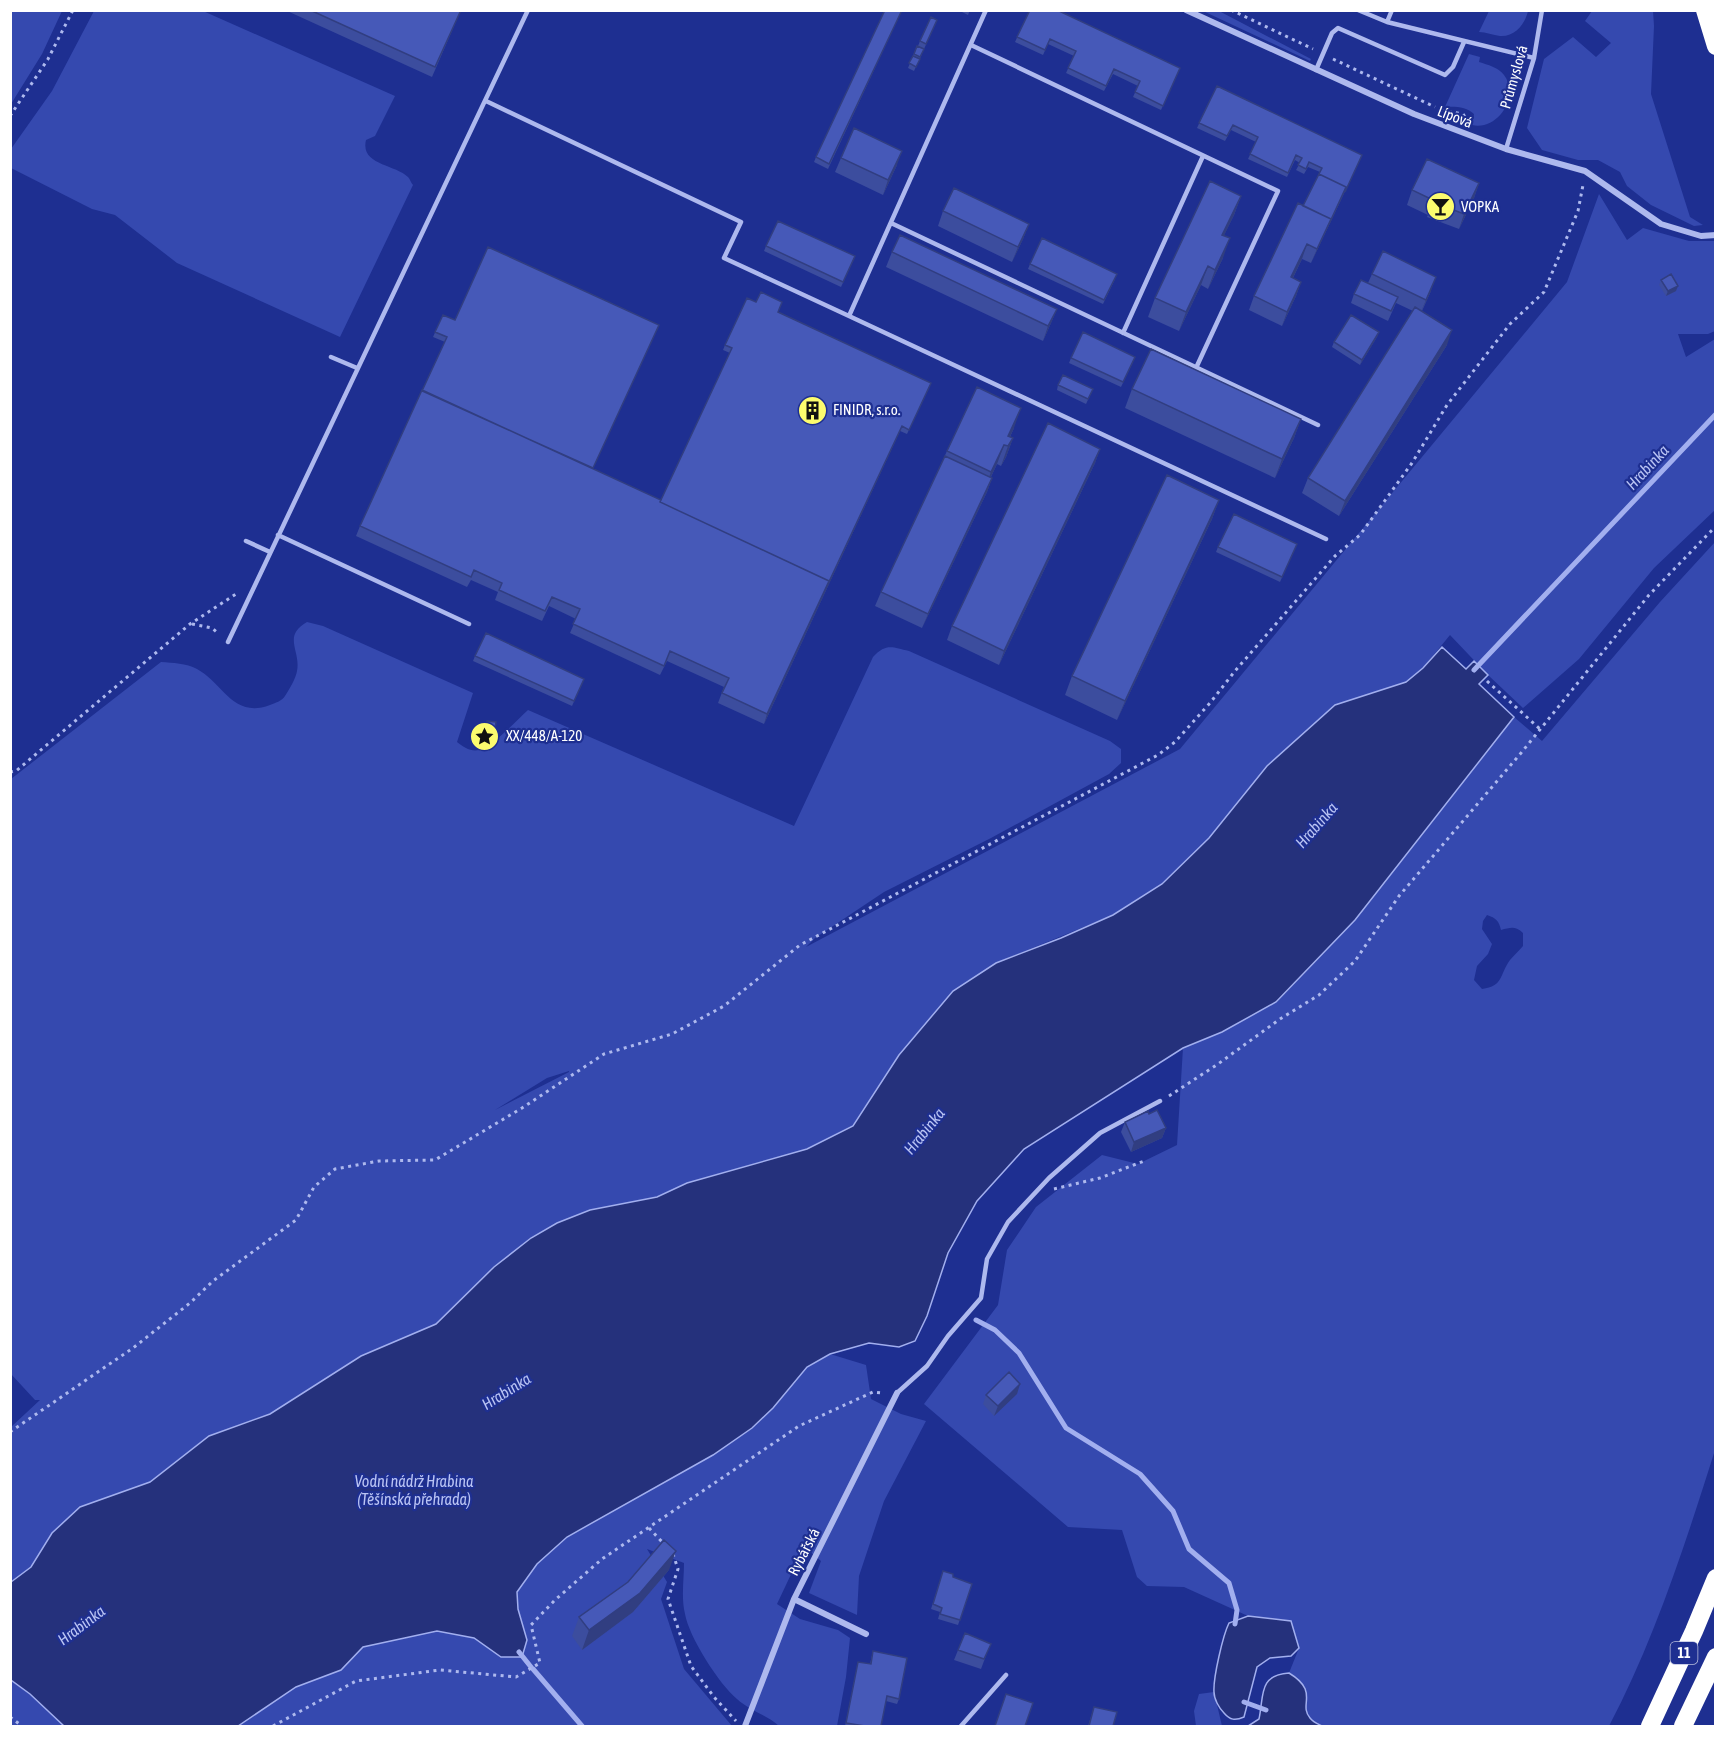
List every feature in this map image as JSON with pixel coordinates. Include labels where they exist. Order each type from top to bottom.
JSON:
[{"type":"highway","points":[[1705,10],[1716,46]]},
{"type":"highway","name":"11","points":[[1650,1726],[1716,1578]]},
{"type":"highway","name":"11","points":[[1683,1726],[1716,1657]]},
{"type":"street","name":"Lípová","points":[[1186,10],[1463,134],[1506,150],[1585,171],[1661,224],[1701,236],[1716,235]]},
{"type":"street","name":"Rybářská","points":[[743,1726],[794,1599],[897,1393]]},
{"type":"street","points":[[794,1599],[866,1634]]},
{"type":"lane","points":[[228,642],[528,10]]},
{"type":"lane","points":[[849,316],[986,10]]},
{"type":"lane","points":[[1358,10],[1387,22],[1534,58]]},
{"type":"lane","points":[[1387,22],[1392,10]]},
{"type":"lane","name":"Průmyslová","points":[[1506,150],[1534,58],[1542,10]]},
{"type":"lane","points":[[1316,70],[1332,33],[1338,28],[1445,75],[1453,67],[1464,42]]},
{"type":"lane","points":[[971,45],[1278,191],[1196,368]]},
{"type":"lane","points":[[486,101],[741,222],[724,258],[1326,539]]},
{"type":"lane","points":[[1123,333],[1203,156]]},
{"type":"lane","points":[[891,223],[1318,425]]},
{"type":"lane","points":[[331,357],[357,368]]},
{"type":"lane","points":[[278,535],[469,624]]},
{"type":"lane","points":[[246,541],[270,552]]},
{"type":"lane","points":[[897,1393],[927,1366],[948,1336],[981,1298],[987,1259],[1008,1222],[1049,1178],[1100,1133],[1160,1101]]},
{"type":"lane","points":[[961,1726],[1006,1675]]},
{"type":"path","points":[[10,116],[48,59],[73,10]]},
{"type":"path","points":[[1231,10],[1441,110],[1463,114],[1468,121],[1463,134]]},
{"type":"path","points":[[10,1432],[133,1348],[190,1304],[213,1281],[296,1220],[315,1187],[335,1169],[379,1161],[435,1160],[522,1108],[604,1054],[672,1034],[724,1006],[800,945],[1158,755],[1175,742],[1335,556],[1360,535],[1412,463],[1453,396],[1510,324],[1544,292],[1578,211],[1585,171]]},
{"type":"path","points":[[1160,1101],[1319,995],[1355,961],[1399,896],[1650,595],[1716,526]]},
{"type":"path","points":[[10,772],[16,771],[190,624],[257,581]]},
{"type":"path","points":[[190,624],[212,628],[228,642]]},
{"type":"path","points":[[1487,681],[1540,729]]},
{"type":"path","points":[[1035,1193],[1100,1178],[1144,1161]]},
{"type":"path","points":[[273,1726],[356,1682],[440,1670],[516,1677],[540,1663],[531,1625],[602,1559],[799,1426],[873,1392],[897,1393]]},
{"type":"path","points":[[648,1528],[665,1545]]},
{"type":"path","points":[[673,1553],[678,1569],[669,1599],[691,1666],[714,1697],[743,1726]]},
{"type":"path","points":[[10,1717],[22,1726]]},
{"type":"shaded area","points":[[11,10],[62,11],[42,54],[11,104]]},
{"type":"shaded area","points":[[1489,10],[1528,11],[1524,21],[1515,32],[1500,36],[1479,32]]},
{"type":"shaded area","points":[[94,11],[203,11],[395,96],[375,136],[366,140],[366,148],[373,159],[402,173],[413,185],[340,337],[177,263],[115,215],[92,209],[11,168],[11,149],[52,91]]},
{"type":"shaded area","points":[[1203,11],[1219,11],[1311,59],[1310,61]]},
{"type":"shaded area","points":[[1592,11],[1653,11],[1651,94],[1690,217],[1703,225],[1694,226],[1651,205],[1627,186],[1620,172],[1598,160],[1578,160],[1542,150],[1527,128],[1544,59],[1573,37],[1596,57],[1611,43],[1585,21]]},
{"type":"shaded area","points":[[1469,54],[1480,57],[1479,62],[1499,70],[1508,83],[1508,102],[1498,117],[1490,123],[1472,125],[1474,114],[1468,110],[1445,107]]},
{"type":"shaded area","points":[[1599,194],[1627,240],[1643,228],[1689,241],[1715,241],[1715,331],[1708,334],[1678,334],[1686,357],[1715,339],[1715,510],[1654,568],[1579,659],[1523,708],[1450,635],[1423,668],[1406,682],[1335,705],[1209,838],[1162,884],[1113,915],[996,963],[953,991],[899,1055],[853,1126],[807,1149],[687,1183],[657,1197],[590,1210],[557,1223],[531,1238],[494,1267],[436,1324],[361,1356],[270,1414],[209,1436],[150,1482],[80,1507],[52,1533],[31,1567],[11,1582],[11,1427],[40,1400],[35,1400],[11,1374],[11,779],[161,662],[184,664],[197,669],[229,698],[247,707],[257,708],[278,702],[285,696],[297,671],[295,633],[307,622],[323,626],[473,693],[457,742],[467,749],[479,750],[491,744],[528,710],[794,826],[873,657],[886,648],[894,647],[909,651],[1110,741],[1121,749],[1121,763],[1109,774],[991,838],[884,892],[815,938],[806,947],[1180,749],[1567,282]],"holes":[[[569,1072],[495,1110],[547,1078]]]},
{"type":"shaded area","points":[[1715,542],[1715,1450],[1655,1626],[1609,1726],[1322,1726],[1310,1718],[1306,1708],[1307,1697],[1304,1686],[1289,1673],[1299,1648],[1291,1621],[1248,1616],[1184,1587],[1147,1586],[1137,1577],[1122,1530],[1068,1527],[924,1404],[998,1305],[1007,1250],[1036,1207],[1102,1155],[1138,1164],[1177,1145],[1183,1048],[1222,1032],[1276,1002],[1355,920],[1514,717],[1542,741],[1660,602]],"holes":[[[1487,915],[1497,920],[1501,930],[1513,928],[1523,933],[1523,946],[1510,960],[1498,982],[1489,988],[1482,989],[1474,980],[1477,966],[1488,954],[1492,944],[1482,929],[1483,921]]]},
{"type":"shaded area","points":[[830,1354],[866,1365],[871,1399],[901,1414],[926,1421],[884,1501],[859,1576],[857,1615],[809,1593],[821,1561],[808,1550],[792,1558],[794,1568],[777,1604],[800,1619],[838,1630],[850,1638],[837,1726],[779,1726],[737,1699],[722,1683],[692,1635],[683,1602],[684,1563],[647,1549],[667,1582],[661,1599],[684,1669],[732,1726],[238,1726],[296,1687],[341,1670],[363,1647],[437,1631],[474,1638],[501,1657],[527,1640],[518,1609],[517,1592],[537,1564],[567,1537],[713,1455],[752,1428],[773,1408],[807,1367]]},
{"type":"shaded area","points":[[10,1680],[30,1694],[64,1726],[11,1726]]},
{"type":"shaded area","points":[[1214,1692],[1222,1726],[1196,1726],[1194,1711],[1199,1694]]},
{"type":"water","name":"Vodní nádrž Hrabina (Těšínská přehrada)","points":[[1442,647],[1466,669],[1474,661],[1488,675],[1479,684],[1514,717],[1355,920],[1276,1002],[1222,1032],[1183,1048],[1024,1149],[977,1201],[948,1253],[927,1316],[915,1341],[899,1347],[869,1343],[830,1354],[807,1367],[773,1408],[752,1428],[713,1455],[567,1537],[537,1564],[517,1592],[518,1609],[527,1640],[522,1657],[501,1657],[474,1638],[437,1631],[363,1647],[341,1670],[296,1687],[238,1726],[64,1726],[30,1694],[11,1680],[11,1582],[31,1567],[52,1533],[80,1507],[150,1482],[209,1436],[270,1414],[361,1356],[436,1324],[494,1267],[531,1238],[557,1223],[590,1210],[657,1197],[687,1183],[807,1149],[853,1126],[899,1055],[953,991],[996,963],[1113,915],[1162,884],[1209,838],[1267,766],[1335,705],[1406,682],[1423,668]]},
{"type":"water","points":[[1248,1616],[1291,1621],[1299,1648],[1291,1656],[1270,1658],[1257,1667],[1244,1717],[1233,1719],[1224,1713],[1216,1700],[1215,1677],[1221,1646],[1229,1623]]},
{"type":"water","points":[[1289,1673],[1304,1686],[1307,1697],[1306,1708],[1310,1718],[1322,1726],[1248,1726],[1259,1719],[1267,1682],[1279,1675]]},
{"type":"building","points":[[310,10],[461,10],[435,67]]},
{"type":"building","points":[[885,10],[902,10],[829,164],[816,157]]},
{"type":"building","points":[[1030,10],[1057,10],[1180,68],[1163,106],[1135,92],[1140,81],[1114,69],[1106,86],[1068,68],[1076,51],[1050,39],[1045,50],[1017,37]]},
{"type":"building","points":[[931,17],[937,20],[926,44],[920,41]]},
{"type":"building","points":[[917,46],[924,49],[920,57],[914,54]]},
{"type":"building","points":[[913,56],[920,59],[916,67],[909,63]]},
{"type":"building","points":[[1217,86],[1362,155],[1345,192],[1346,187],[1319,174],[1322,168],[1309,162],[1306,169],[1298,165],[1302,158],[1296,155],[1288,173],[1250,154],[1258,137],[1233,125],[1227,136],[1199,123]]},
{"type":"building","points":[[854,128],[902,151],[888,180],[841,158]]},
{"type":"building","points":[[1427,159],[1479,183],[1464,214],[1433,202],[1412,190]]},
{"type":"building","points":[[1319,174],[1346,187],[1329,224],[1331,219],[1303,206]]},
{"type":"building","points":[[1210,181],[1241,196],[1222,235],[1230,238],[1215,270],[1208,266],[1186,312],[1155,298]]},
{"type":"building","points":[[954,188],[1029,224],[1018,247],[943,211]]},
{"type":"building","points":[[1298,203],[1331,219],[1317,249],[1307,244],[1291,277],[1301,282],[1287,312],[1254,296]]},
{"type":"building","points":[[778,221],[855,256],[843,282],[766,246]]},
{"type":"building","points":[[900,235],[1057,309],[1048,326],[892,252]]},
{"type":"building","points":[[1042,238],[1117,274],[1104,300],[1030,264]]},
{"type":"building","points":[[488,247],[659,325],[593,468],[422,391],[447,337],[435,332],[443,315],[455,320]]},
{"type":"building","points":[[1383,251],[1436,277],[1426,300],[1372,274]]},
{"type":"building","points":[[1671,274],[1678,286],[1668,291],[1661,280]]},
{"type":"building","points":[[1361,280],[1398,297],[1391,311],[1354,294]]},
{"type":"building","name":"FINIDR, s.r.o.","points":[[761,292],[782,302],[778,312],[931,383],[909,430],[902,426],[827,586],[829,581],[660,502],[732,348],[725,345],[747,298],[756,302]]},
{"type":"building","points":[[1415,307],[1452,330],[1345,501],[1308,478]]},
{"type":"building","points":[[1351,315],[1379,332],[1362,360],[1334,342]]},
{"type":"building","points":[[1083,332],[1135,357],[1123,382],[1071,358]]},
{"type":"building","points":[[1151,349],[1301,419],[1282,459],[1132,389]]},
{"type":"building","points":[[1063,375],[1093,389],[1088,399],[1058,385]]},
{"type":"building","points":[[977,387],[1021,408],[1008,436],[1013,438],[1008,446],[1004,445],[991,472],[947,451]]},
{"type":"building","points":[[422,390],[661,500],[660,502],[829,581],[767,714],[722,693],[729,678],[670,651],[664,666],[573,624],[580,609],[552,597],[545,611],[499,590],[502,583],[474,570],[471,577],[360,526]]},
{"type":"building","points":[[1048,423],[1100,449],[1004,651],[952,626]]},
{"type":"building","points":[[945,456],[992,478],[928,614],[881,592]]},
{"type":"building","points":[[1167,475],[1219,500],[1125,701],[1072,676]]},
{"type":"building","points":[[1234,514],[1297,544],[1282,577],[1218,547]]},
{"type":"building","points":[[486,633],[584,679],[574,701],[475,656]]},
{"type":"building","points":[[487,721],[496,722],[495,729],[486,737],[482,731]]},
{"type":"building","points":[[1157,1110],[1166,1128],[1134,1142],[1125,1122],[1148,1111],[1149,1114]]},
{"type":"building","points":[[1009,1372],[1020,1384],[998,1406],[986,1395]]},
{"type":"building","points":[[664,1540],[676,1551],[640,1593],[589,1630],[579,1617],[628,1582]]},
{"type":"building","points":[[943,1571],[972,1584],[960,1620],[940,1614],[942,1608],[933,1604]]},
{"type":"building","points":[[965,1633],[991,1644],[984,1659],[958,1650]]},
{"type":"building","points":[[873,1651],[907,1658],[899,1699],[887,1696],[881,1726],[846,1723],[858,1662],[871,1664]]},
{"type":"building","points":[[1006,1694],[1033,1703],[1025,1726],[995,1726]]},
{"type":"building","points":[[1094,1707],[1117,1712],[1113,1726],[1089,1726]]},
{"type":"waterway","name":"Hrabinka","points":[[1474,670],[1716,414]]},
{"type":"waterway","points":[[976,1320],[995,1330],[1019,1353],[1066,1428],[1140,1474],[1173,1511],[1189,1549],[1229,1583],[1237,1610],[1235,1624]]},
{"type":"waterway","points":[[519,1652],[531,1667]]},
{"type":"waterway","points":[[533,1669],[582,1726]]},
{"type":"waterway","points":[[1244,1702],[1266,1710]]},
{"type":"place","name":"VOPKA","points":[[1440,207]]},
{"type":"place","name":"FINIDR, s.r.o.","points":[[812,410]]},
{"type":"place","name":"XX/448/A-120","points":[[485,736]]}]
